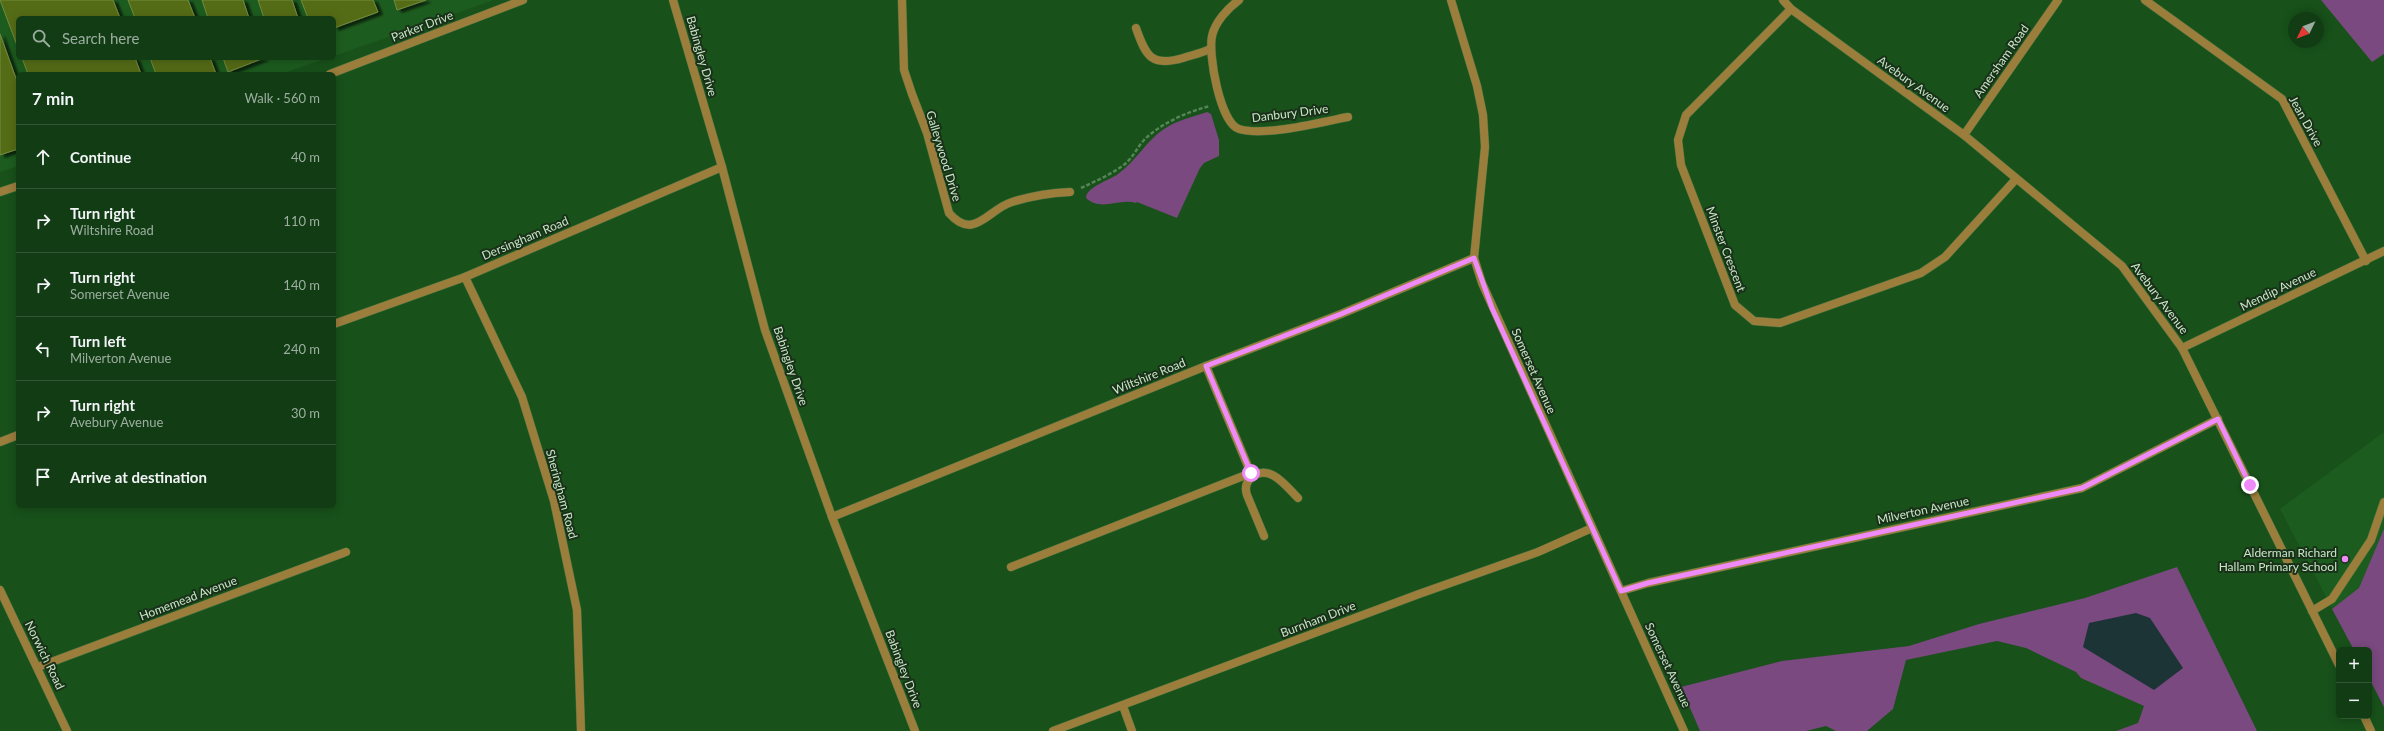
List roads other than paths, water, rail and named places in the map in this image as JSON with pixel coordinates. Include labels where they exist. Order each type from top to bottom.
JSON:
[{"type":"street","name":"Parker Drive","points":[[335,72],[523,0]]},
{"type":"street","name":"Babingley Drive","points":[[673,0],[722,166],[765,330],[832,517],[915,731]]},
{"type":"street","name":"Galleywood Drive","points":[[902,0],[904,70],[927,133],[949,213],[956,221],[967,225],[981,222],[1010,202],[1070,192]]},
{"type":"street","name":"Danbury Drive","points":[[1239,0],[1222,18],[1213,34],[1210,49],[1212,65],[1229,120],[1237,128],[1249,131],[1303,126],[1348,117]]},
{"type":"street","name":"Somerset Avenue","points":[[1450,0],[1477,86],[1484,115],[1485,147],[1474,258],[1492,308],[1684,731]]},
{"type":"street","name":"Avebury Avenue","points":[[1783,0],[1791,9],[1964,135],[2122,266],[2182,348],[2336,659]]},
{"type":"street","name":"Amersham Road","points":[[1964,135],[2058,0]]},
{"type":"street","name":"Jean Drive","points":[[2145,0],[2282,99],[2366,261]]},
{"type":"street","name":"Minster Crescent","points":[[1791,9],[1686,115],[1678,140],[1681,165],[1735,305],[1754,322],[1780,323],[1921,273],[1945,256],[2016,179]]},
{"type":"street","points":[[1136,28],[1145,49],[1157,61],[1170,61],[1210,49]]},
{"type":"street","name":"Dersingham Road","points":[[336,323],[465,277],[722,166]]},
{"type":"street","points":[[0,192],[16,187]]},
{"type":"street","name":"Mendip Avenue","points":[[2182,348],[2384,252]]},
{"type":"street","name":"Wiltshire Road","points":[[832,517],[1206,366],[1341,314],[1474,258]]},
{"type":"street","name":"Sheringham Road","points":[[465,277],[522,397],[554,501],[577,610],[581,731]]},
{"type":"street","points":[[1206,366],[1251,474],[1245,490],[1264,536]]},
{"type":"street","name":"Milverton Avenue","points":[[1621,591],[1648,583],[2082,488],[2218,419]]},
{"type":"street","points":[[0,442],[16,436]]},
{"type":"street","points":[[1011,567],[1251,474],[1270,473],[1276,476],[1298,498]]},
{"type":"street","points":[[2312,611],[2332,599],[2371,540],[2384,502]]},
{"type":"street","name":"Burnham Drive","points":[[1053,731],[1419,594],[1538,552],[1592,528]]},
{"type":"street","name":"Homemead Avenue","points":[[38,667],[346,552]]},
{"type":"street","name":"Norwich Road","points":[[0,590],[38,667],[67,731]]},
{"type":"street","points":[[1123,706],[1132,731]]},
{"type":"street","points":[[2365,719],[2371,731]]},
{"type":"water","points":[[2136,613],[2150,618],[2183,668],[2154,690],[2083,647],[2089,623]]},
{"type":"place","name":"Alderman Richard Hallam Primary School","points":[[2345,559]]}]
